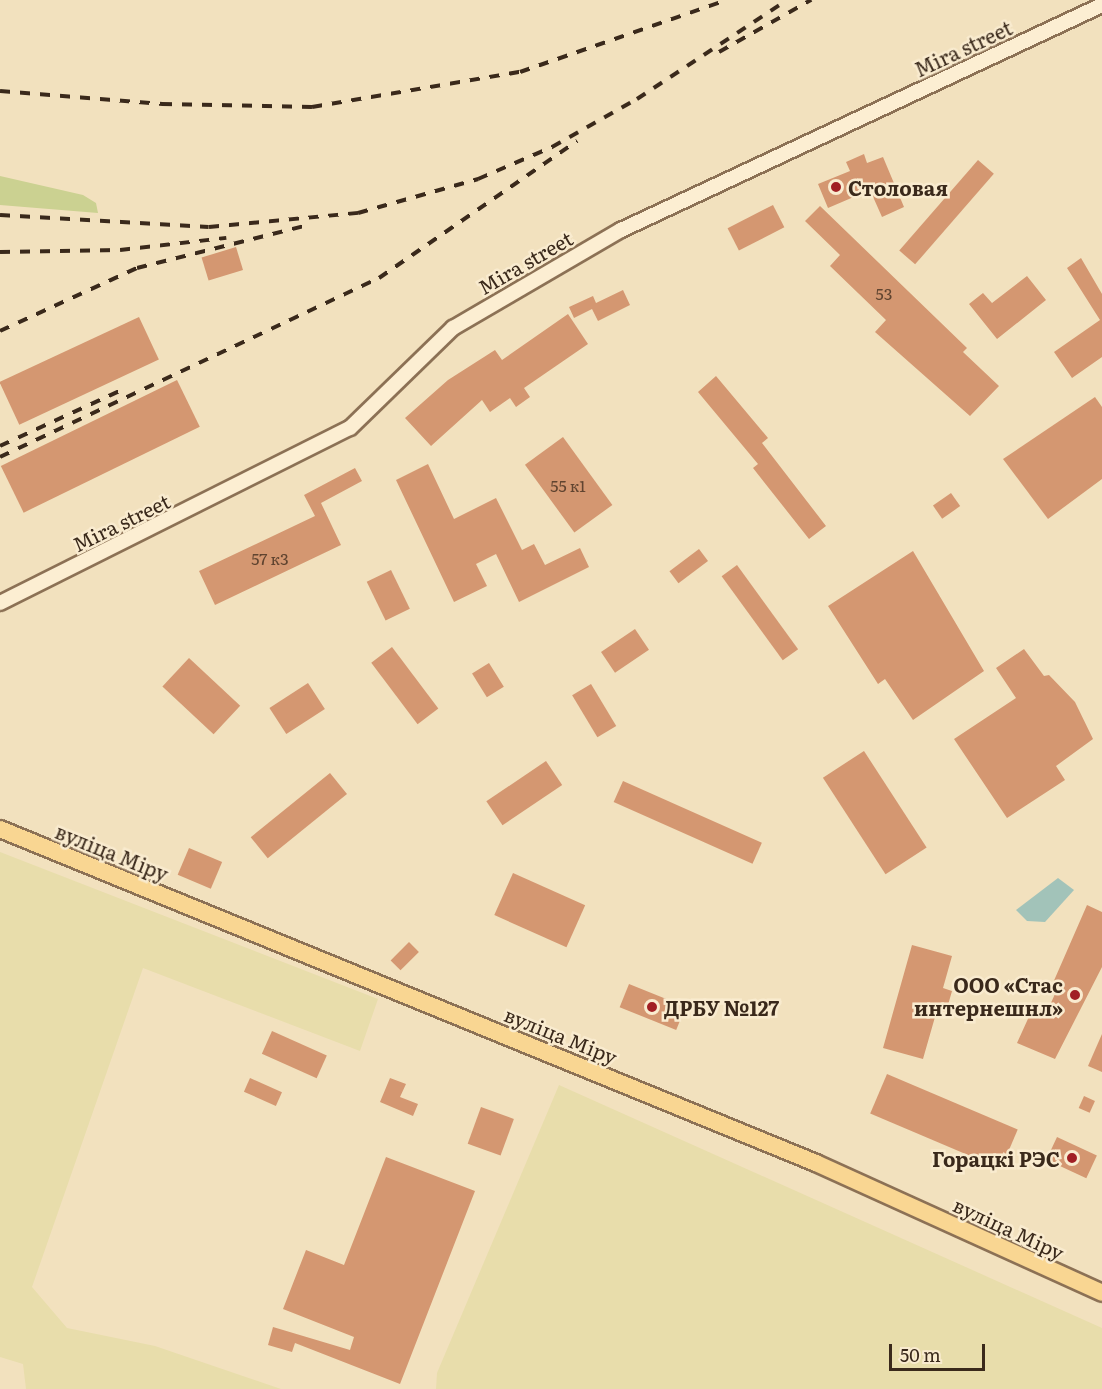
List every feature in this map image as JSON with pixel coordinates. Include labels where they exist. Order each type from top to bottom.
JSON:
[{"type":"main road","name":"вуліца Міру","points":[[0,829],[816,1163],[1102,1293]]},
{"type":"street","name":"Mira street","points":[[0,603],[350,428],[453,328],[621,230],[1102,5]]},
{"type":"shaded area","points":[[0,852],[378,999],[360,1051],[143,968],[32,1287],[67,1328],[155,1346],[281,1389],[26,1389],[23,1364],[0,1357]]},
{"type":"shaded area","points":[[559,1085],[1102,1328],[1102,1389],[436,1389],[437,1373]]},
{"type":"green space","points":[[0,176],[83,195],[96,203],[98,213],[0,205]]},
{"type":"water","points":[[1058,878],[1074,890],[1045,922],[1027,921],[1016,910]]},
{"type":"building","points":[[864,154],[867,163],[883,157],[904,207],[882,217],[870,190],[828,208],[818,184],[850,171],[846,162]]},
{"type":"building","points":[[978,160],[994,174],[915,264],[899,251]]},
{"type":"building","points":[[773,205],[784,227],[739,250],[728,228]]},
{"type":"building","points":[[820,206],[967,348],[963,352],[999,386],[970,416],[875,332],[886,320],[830,266],[840,255],[805,221]]},
{"type":"building","points":[[236,247],[243,270],[209,280],[202,258]]},
{"type":"building","points":[[1081,258],[1102,294],[1102,357],[1072,378],[1054,352],[1100,320],[1067,268]]},
{"type":"building","points":[[1027,276],[1046,300],[997,339],[969,304],[983,293],[992,303]]},
{"type":"building","points":[[623,290],[630,305],[598,321],[592,309],[574,318],[569,307],[593,296],[596,303]]},
{"type":"building","points":[[568,314],[588,344],[524,388],[530,397],[516,407],[510,398],[490,412],[482,400],[431,446],[405,418],[448,380],[495,350],[502,360]]},
{"type":"building","points":[[139,317],[159,360],[19,425],[0,382]]},
{"type":"building","points":[[716,376],[768,438],[762,443],[826,526],[809,539],[753,468],[758,464],[698,392]]},
{"type":"building","points":[[177,380],[200,427],[24,513],[1,466]]},
{"type":"building","points":[[1095,397],[1102,407],[1102,479],[1048,519],[1003,459]]},
{"type":"building","points":[[563,437],[612,505],[574,533],[525,465]]},
{"type":"building","points":[[428,464],[454,519],[496,498],[522,550],[534,544],[545,565],[580,548],[589,567],[519,602],[496,554],[476,564],[487,586],[454,602],[396,480]]},
{"type":"building","points":[[355,468],[362,481],[321,503],[341,545],[215,605],[199,571],[315,516],[304,495]]},
{"type":"building","points":[[951,493],[960,506],[942,519],[933,506]]},
{"type":"building","points":[[699,549],[708,561],[678,583],[669,571]]},
{"type":"building","points":[[913,551],[984,671],[913,720],[885,679],[878,684],[828,606]]},
{"type":"building","points":[[737,565],[798,649],[783,660],[722,576]]},
{"type":"building","points":[[391,570],[410,609],[386,620],[367,582]]},
{"type":"building","points":[[635,629],[649,650],[615,673],[601,652]]},
{"type":"building","points":[[392,647],[438,708],[418,724],[371,663]]},
{"type":"building","points":[[1024,649],[1044,676],[1049,675],[1075,702],[1093,739],[1056,766],[1065,780],[1007,818],[954,739],[1016,698],[996,668]]},
{"type":"building","points":[[189,658],[240,706],[214,734],[162,687]]},
{"type":"building","points":[[489,663],[504,687],[487,697],[472,674]]},
{"type":"building","points":[[308,683],[325,709],[286,734],[269,708]]},
{"type":"building","points":[[591,684],[616,726],[597,737],[572,695]]},
{"type":"building","points":[[864,751],[927,847],[886,874],[823,778]]},
{"type":"building","points":[[546,761],[562,785],[503,825],[486,801]]},
{"type":"building","points":[[330,773],[347,794],[268,858],[251,837]]},
{"type":"building","points":[[623,781],[762,843],[753,864],[614,802]]},
{"type":"building","points":[[189,848],[222,862],[211,889],[178,875]]},
{"type":"building","points":[[513,873],[585,905],[566,947],[494,915]]},
{"type":"building","points":[[1087,905],[1102,912],[1102,967],[1055,1059],[1017,1043],[1032,1010],[1045,1016],[1055,994],[1049,992]]},
{"type":"building","points":[[409,942],[419,952],[401,970],[391,960]]},
{"type":"building","points":[[912,945],[952,956],[943,988],[952,991],[946,1012],[937,1010],[923,1059],[883,1048]]},
{"type":"building","name":"ДРБУ №127","points":[[629,984],[686,1007],[676,1030],[620,1007]]},
{"type":"building","points":[[272,1031],[327,1055],[317,1078],[262,1054]]},
{"type":"building","points":[[1102,1034],[1102,1072],[1088,1066]]},
{"type":"building","points":[[887,1074],[1018,1129],[1001,1169],[870,1114]]},
{"type":"building","points":[[250,1078],[282,1092],[276,1106],[244,1092]]},
{"type":"building","points":[[390,1078],[406,1084],[400,1097],[418,1104],[413,1116],[380,1102]]},
{"type":"building","points":[[1084,1096],[1095,1101],[1090,1113],[1079,1108]]},
{"type":"building","points":[[481,1107],[514,1119],[501,1156],[468,1144]]},
{"type":"building","name":"Горацкі РЭС","points":[[1057,1137],[1097,1156],[1086,1178],[1046,1160]]},
{"type":"building","points":[[386,1157],[475,1191],[400,1384],[295,1343],[292,1352],[268,1345],[273,1327],[350,1350],[354,1337],[283,1309],[306,1250],[344,1265]]},
{"type":"railway","points":[[0,91],[162,104],[312,107],[520,72],[727,0]]},
{"type":"railway","points":[[0,215],[209,227],[358,213],[478,179],[552,147],[637,99],[787,0]]},
{"type":"railway","points":[[719,52],[811,0]]},
{"type":"railway","points":[[0,457],[379,278],[577,141]]},
{"type":"railway","points":[[0,331],[137,268],[308,225]]},
{"type":"railway","points":[[0,252],[120,250],[226,238]]},
{"type":"railway","points":[[0,446],[126,388]]},
{"type":"place","name":"Столовая","points":[[836,187]]},
{"type":"place","name":"ООО «Стас интернешнл»","points":[[1075,995]]},
{"type":"place","name":"ДРБУ №127","points":[[652,1007]]},
{"type":"place","name":"Горацкі РЭС","points":[[1072,1158]]}]
